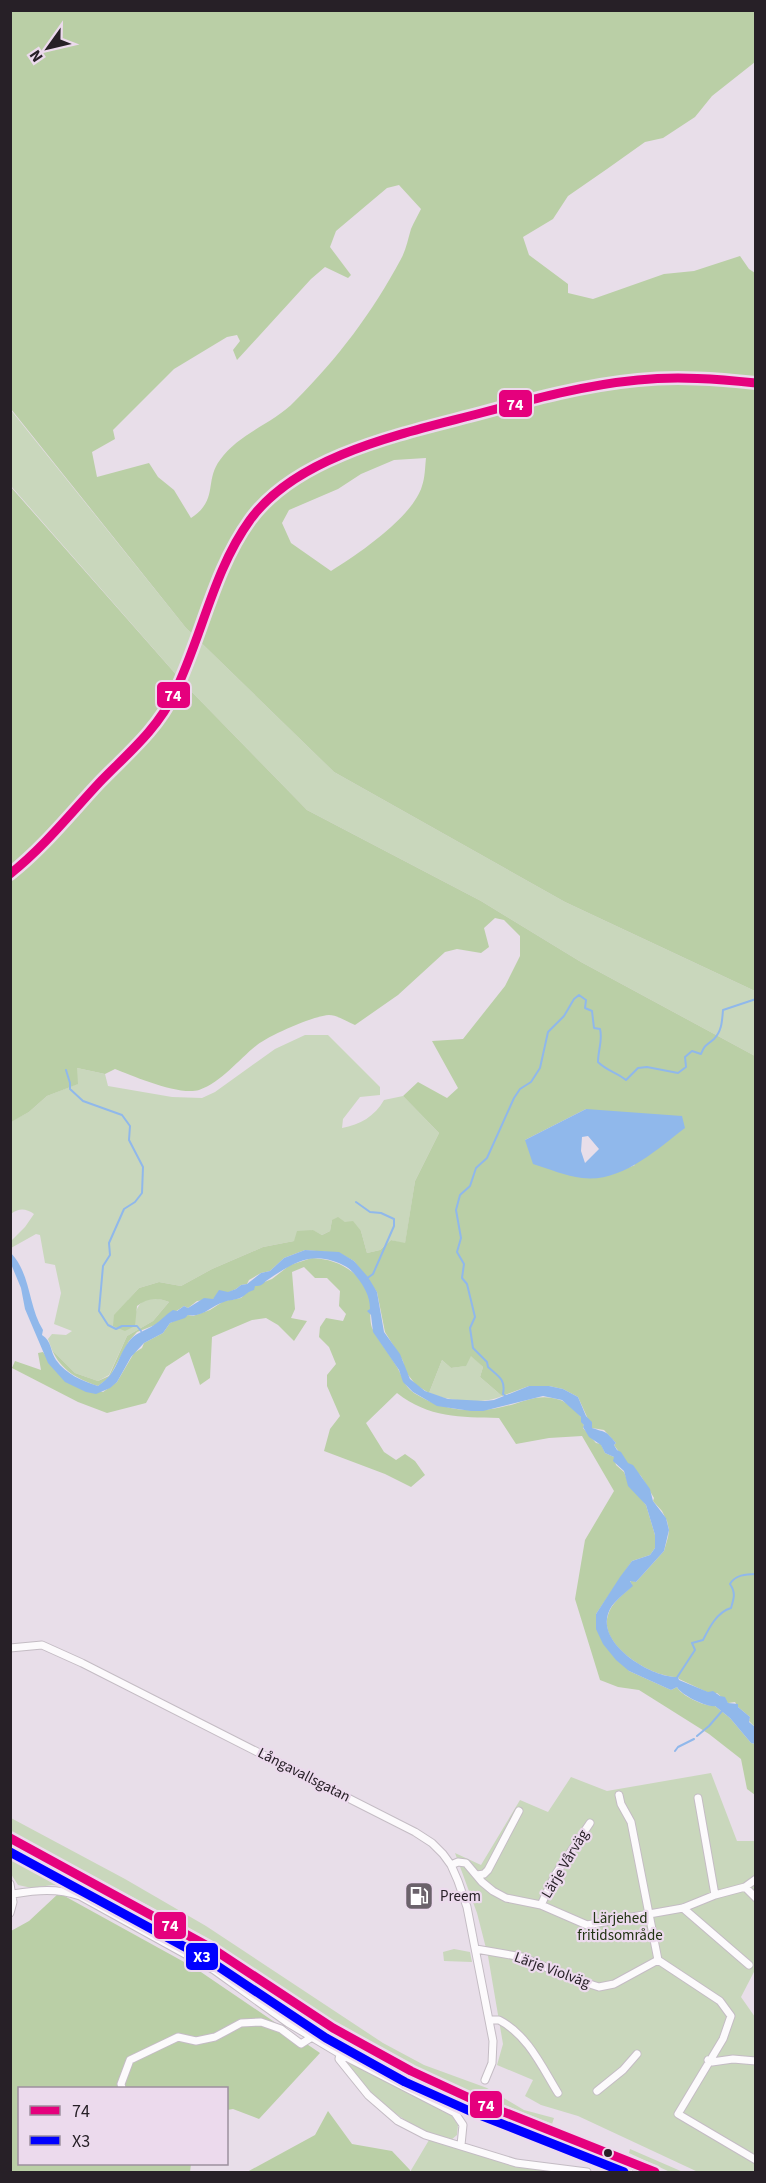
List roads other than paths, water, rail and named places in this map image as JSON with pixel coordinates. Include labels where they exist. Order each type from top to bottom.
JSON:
[{"type":"main road","points":[[10,874],[48,841],[154,726],[167,707],[184,672],[242,532],[264,503],[288,484],[327,464],[383,442],[440,424],[564,392],[662,378],[756,383]]},
{"type":"main road","points":[[10,1838],[213,1949],[333,2028],[411,2071],[476,2101],[655,2172]]},
{"type":"main road","points":[[10,1850],[220,1965],[269,2000],[358,2054],[398,2075],[471,2109],[628,2172]]},
{"type":"street","name":"Långavallsgatan","points":[[10,1648],[42,1645],[88,1666],[415,1832],[432,1843],[451,1865],[467,1907],[493,2041],[492,2063],[485,2080]]},
{"type":"street","points":[[619,1795],[631,1822],[658,1960],[720,2001],[731,2016],[728,2027],[678,2114],[756,2160]]},
{"type":"street","points":[[698,1798],[715,1895]]},
{"type":"street","points":[[477,1875],[484,1874],[488,1870],[519,1810]]},
{"type":"street","name":"Lärje Vårväg","points":[[541,1905],[555,1875],[590,1822]]},
{"type":"street","points":[[451,1865],[458,1862],[466,1863],[493,1891],[506,1898],[541,1905],[587,1925],[683,1908],[715,1895],[745,1887],[756,1879]]},
{"type":"street","points":[[10,1884],[13,1894],[10,1913]]},
{"type":"street","points":[[745,1887],[756,1898]]},
{"type":"street","points":[[13,1894],[50,1890],[66,1891],[80,1896],[214,1970],[288,2023],[340,2054],[455,2114],[463,2125],[461,2145]]},
{"type":"street","points":[[683,1908],[749,1965]]},
{"type":"street","name":"Lärje Violväg","points":[[476,1949],[522,1957],[599,1987],[614,1984],[658,1960]]},
{"type":"street","points":[[489,2020],[499,2020],[518,2034],[540,2061],[558,2094]]},
{"type":"street","points":[[122,2087],[130,2060],[178,2037],[196,2041],[216,2037],[241,2023],[261,2022],[281,2029],[301,2044],[312,2037]]},
{"type":"street","points":[[340,2054],[339,2059],[368,2096],[398,2121],[425,2135],[516,2163],[587,2172]]},
{"type":"street","points":[[597,2091],[623,2070],[637,2054]]},
{"type":"street","points":[[708,2060],[712,2062],[733,2059],[755,2063]]},
{"type":"water","points":[[586,1109],[682,1116],[685,1128],[638,1163],[625,1170],[597,1178],[576,1177],[533,1164],[525,1140]],"holes":[[[588,1136],[599,1149],[585,1163],[581,1151],[582,1137]]]},
{"type":"water","points":[[305,1250],[339,1252],[354,1261],[368,1277],[377,1292],[384,1332],[400,1354],[410,1379],[425,1391],[448,1399],[485,1401],[494,1400],[529,1386],[549,1386],[563,1389],[578,1397],[586,1416],[592,1422],[592,1428],[606,1432],[610,1436],[616,1443],[614,1445],[617,1450],[628,1463],[633,1465],[650,1489],[653,1501],[666,1518],[669,1530],[664,1551],[636,1582],[630,1581],[633,1586],[612,1606],[608,1614],[607,1626],[611,1637],[619,1648],[642,1666],[667,1676],[678,1677],[679,1680],[725,1697],[728,1703],[738,1704],[738,1707],[750,1717],[749,1722],[755,1727],[755,1744],[751,1743],[730,1718],[715,1706],[695,1700],[677,1687],[671,1690],[629,1671],[603,1644],[596,1629],[596,1614],[632,1561],[650,1555],[655,1548],[655,1535],[646,1505],[628,1486],[624,1471],[613,1461],[614,1457],[605,1453],[601,1445],[589,1437],[581,1422],[581,1417],[562,1400],[543,1396],[483,1411],[437,1406],[413,1392],[403,1382],[399,1370],[373,1332],[371,1315],[367,1311],[370,1309],[368,1295],[354,1273],[337,1262],[315,1258],[290,1266],[261,1285],[255,1286],[254,1290],[240,1298],[226,1301],[198,1315],[188,1315],[170,1323],[163,1333],[144,1343],[131,1357],[117,1382],[110,1388],[96,1394],[86,1392],[65,1382],[48,1363],[25,1309],[21,1288],[11,1264],[11,1253],[18,1261],[26,1280],[34,1311],[43,1330],[42,1335],[48,1340],[56,1360],[75,1376],[98,1386],[114,1370],[130,1340],[173,1310],[177,1311],[184,1306],[188,1308],[204,1298],[213,1299],[219,1290],[228,1292],[247,1284],[261,1273],[270,1271],[284,1258]]},
{"type":"waterway","points":[[507,1397],[503,1394],[500,1378],[473,1348],[470,1328],[475,1317],[467,1284],[462,1278],[464,1264],[457,1252],[461,1238],[456,1210],[460,1195],[470,1186],[476,1168],[487,1158],[514,1098],[520,1089],[531,1082],[540,1068],[548,1032],[564,1016],[579,995],[586,1000],[585,1008],[592,1011],[594,1028],[600,1029],[598,1062],[601,1065],[626,1080],[638,1068],[647,1067],[678,1073],[686,1067],[685,1057],[692,1051],[701,1054],[717,1036],[723,1010],[756,999]]},
{"type":"waterway","points":[[66,1070],[70,1089],[83,1101],[122,1115],[130,1126],[129,1140],[143,1167],[142,1193],[135,1202],[124,1209],[109,1243],[110,1255],[103,1266],[99,1311],[108,1325],[116,1329],[122,1326],[137,1326],[141,1331]]},
{"type":"waterway","points":[[356,1202],[370,1212],[381,1213],[394,1219],[394,1226],[373,1274],[366,1279]]},
{"type":"waterway","points":[[676,1679],[695,1650],[692,1643],[703,1640],[718,1617],[731,1608],[734,1596],[730,1584],[732,1581],[741,1576],[756,1574]]},
{"type":"waterway","points":[[697,1736],[722,1711]]},
{"type":"waterway","points":[[675,1751],[694,1739]]},
{"type":"place","name":"Preem","points":[[419,1896]]},
{"type":"park label","name":"Lärjehed fritidsområde","points":[[620,1926]]}]
